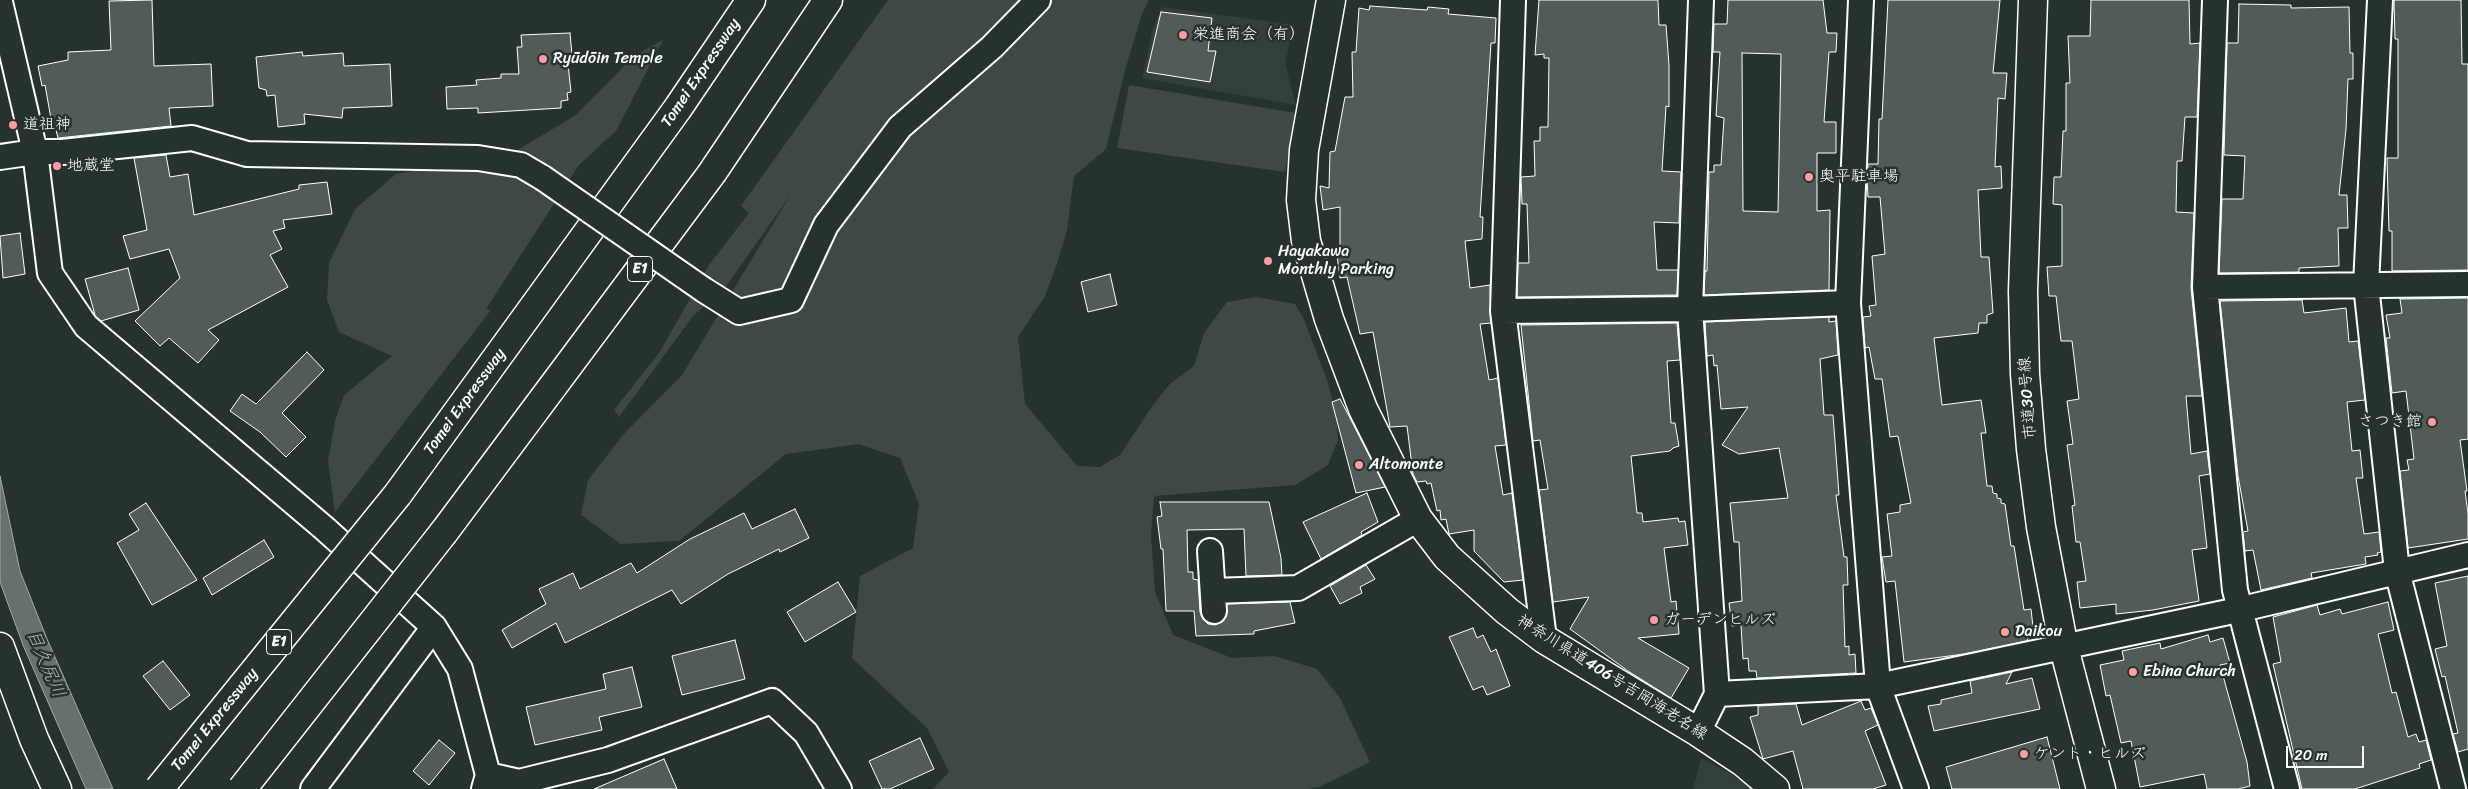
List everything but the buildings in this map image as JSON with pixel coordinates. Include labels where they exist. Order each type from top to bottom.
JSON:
[{"type":"main road","name":"Tomei Expressway","points":[[159,789],[398,494],[678,108],[751,0]]},
{"type":"main road","name":"E1","points":[[242,789],[444,532],[712,173],[828,0]]},
{"type":"main road","name":"神奈川県道406号吉岡海老名線","points":[[1331,0],[1304,150],[1301,200],[1306,242],[1329,319],[1363,409],[1418,519],[1447,557],[1507,611],[1544,639],[1698,732],[1743,762],[1775,789]]},
{"type":"main road","name":"市道30号線","points":[[2032,0],[2024,282],[2025,374],[2041,527],[2064,648],[2101,789]]},
{"type":"main road","points":[[0,647],[34,739],[57,789]]},
{"type":"street","points":[[0,157],[35,152],[62,152],[192,138],[246,154],[478,158],[521,164],[739,312],[791,300],[826,225],[900,127],[992,47],[1038,0]]},
{"type":"street","points":[[1513,0],[1503,311],[1544,639]]},
{"type":"street","points":[[1698,732],[1716,694],[1690,309],[1701,0]]},
{"type":"street","points":[[1861,0],[1848,303],[1878,686],[1916,789]]},
{"type":"street","points":[[2215,0],[2205,287],[2238,610],[2287,789]]},
{"type":"street","points":[[2380,0],[2366,285],[2397,571],[2453,789]]},
{"type":"street","points":[[0,2],[35,152],[50,273],[86,326],[324,528],[434,627],[460,669],[486,782],[519,782],[608,760],[772,701],[806,733],[839,789]]},
{"type":"street","points":[[2205,287],[2468,284]]},
{"type":"street","points":[[1503,311],[1690,309],[1848,303]]},
{"type":"street","points":[[1210,551],[1214,601],[1298,588],[1418,519]]},
{"type":"street","points":[[1716,694],[1878,686],[2238,610],[2468,555]]},
{"type":"street","points":[[312,789],[434,627]]},
{"type":"shaded area","points":[[888,0],[1149,0],[1142,14],[1125,70],[1106,149],[1074,176],[1067,230],[1057,264],[1045,296],[1018,337],[1025,404],[1077,466],[1100,467],[1120,455],[1153,405],[1170,384],[1194,366],[1204,333],[1227,302],[1256,297],[1295,304],[1303,317],[1328,383],[1337,420],[1338,440],[1328,465],[1295,485],[1154,496],[1151,534],[1155,592],[1173,635],[1232,658],[1274,656],[1317,669],[1340,698],[1370,762],[1319,787],[1308,789],[933,789],[949,772],[927,728],[852,658],[860,576],[913,548],[919,504],[900,458],[859,444],[786,454],[679,541],[621,544],[581,515],[588,480],[623,435],[682,375],[791,194],[725,288],[693,316],[619,417],[614,410],[659,353],[709,265],[749,213],[741,206]]},
{"type":"shaded area","points":[[1162,7],[1294,25],[1285,63],[1296,105],[1142,78],[1153,28]]},
{"type":"shaded area","points":[[663,40],[616,131],[579,165],[486,309],[491,310],[335,512],[328,461],[335,421],[344,395],[392,356],[339,332],[327,300],[329,263],[355,209],[396,174],[444,166],[494,164],[576,115],[634,56]]},
{"type":"shaded area","points":[[1129,85],[1296,113],[1285,172],[1117,148]]},
{"type":"shaded area","points":[[1701,758],[1730,773],[1753,789],[1693,789]]},
{"type":"water","name":"目久尻川","points":[[0,476],[20,571],[47,639],[113,789],[86,789],[23,645],[0,582]]},
{"type":"place","name":"栄進商会（有）","points":[[1183,35]]},
{"type":"place","name":"Ryūdōin Temple","points":[[543,59]]},
{"type":"place","name":"道祖神","points":[[13,125]]},
{"type":"place","name":"地蔵堂","points":[[57,166]]},
{"type":"place","name":"奥平駐車場","points":[[1809,177]]},
{"type":"place","name":"Hayakawa Monthly Parking","points":[[1268,261]]},
{"type":"place","name":"さつき館","points":[[2432,422]]},
{"type":"place","name":"Altomonte","points":[[1359,465]]},
{"type":"place","name":"ガーデンヒルズ","points":[[1654,620]]},
{"type":"place","name":"Daikou","points":[[2005,632]]},
{"type":"place","name":"Ebina Church","points":[[2133,672]]},
{"type":"place","name":"ケント・ヒルズ","points":[[2024,754]]}]
